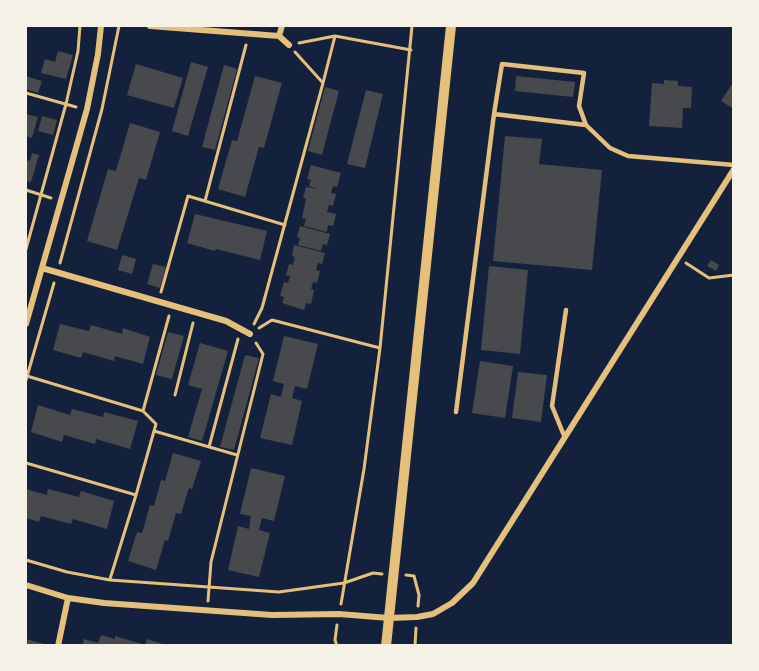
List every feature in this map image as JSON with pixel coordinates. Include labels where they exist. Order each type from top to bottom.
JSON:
[{"type":"street","points":[[26,324],[87,109],[98,54],[100,26]]},
{"type":"street","points":[[150,26],[279,36],[289,45]]},
{"type":"street","points":[[279,36],[282,26]]},
{"type":"street","points":[[386,645],[451,26]]},
{"type":"street","points":[[26,585],[68,598],[104,603],[272,615],[339,614],[389,618],[417,617],[433,614],[452,603],[473,583],[734,167]]},
{"type":"street","points":[[42,268],[226,321],[250,334]]},
{"type":"street","points":[[58,645],[68,598]]},
{"type":"lane","points":[[456,412],[502,64],[584,73],[579,106],[586,125],[610,148],[628,156],[734,167]]},
{"type":"lane","points":[[494,114],[586,125]]},
{"type":"lane","points":[[564,438],[552,406],[566,310]]},
{"type":"path","points":[[26,249],[66,104],[78,51],[80,26]]},
{"type":"path","points":[[110,580],[156,424],[143,411],[26,377],[102,109],[119,26]]},
{"type":"path","points":[[337,645],[335,640],[364,469],[380,348],[412,26]]},
{"type":"path","points":[[206,201],[248,34]]},
{"type":"path","points":[[289,45],[335,36],[411,50]]},
{"type":"path","points":[[250,334],[262,308],[335,36]]},
{"type":"path","points":[[289,45],[323,83]]},
{"type":"path","points":[[26,93],[87,109]]},
{"type":"path","points":[[26,190],[62,201]]},
{"type":"path","points":[[159,302],[188,196],[285,225]]},
{"type":"path","points":[[678,258],[709,278],[734,275]]},
{"type":"path","points":[[143,411],[172,305]]},
{"type":"path","points":[[175,395],[196,312]]},
{"type":"path","points":[[250,334],[272,320],[380,348]]},
{"type":"path","points":[[209,447],[241,329]]},
{"type":"path","points":[[208,610],[211,562],[263,354],[250,334]]},
{"type":"path","points":[[154,431],[237,455]]},
{"type":"path","points":[[26,463],[136,495]]},
{"type":"path","points":[[26,560],[67,572],[110,580],[208,588],[279,592],[344,583]]},
{"type":"building","points":[[58,51],[73,55],[66,79],[41,73],[45,59],[55,62]]},
{"type":"building","points":[[191,62],[208,67],[188,136],[172,131]]},
{"type":"building","points":[[136,64],[183,78],[174,108],[127,95]]},
{"type":"building","points":[[224,65],[237,69],[215,150],[202,147]]},
{"type":"building","points":[[26,76],[42,81],[38,93],[26,89]]},
{"type":"building","points":[[255,76],[282,83],[264,148],[259,147],[245,197],[218,189],[232,140],[237,141]]},
{"type":"building","points":[[516,76],[575,82],[573,97],[515,91]]},
{"type":"building","points":[[664,80],[678,81],[678,86],[692,87],[691,108],[683,108],[682,128],[649,126],[652,83],[664,84]]},
{"type":"building","points":[[734,81],[734,109],[721,101]]},
{"type":"building","points":[[325,87],[339,91],[322,155],[308,151]]},
{"type":"building","points":[[366,90],[383,94],[365,168],[347,164]]},
{"type":"building","points":[[26,114],[38,117],[32,138],[26,136]]},
{"type":"building","points":[[42,116],[57,120],[53,135],[38,131]]},
{"type":"building","points":[[130,123],[160,132],[146,180],[139,178],[117,250],[87,241],[108,169],[116,171]]},
{"type":"building","points":[[505,136],[542,139],[539,164],[602,170],[592,270],[493,261]]},
{"type":"building","points":[[32,153],[39,155],[31,182],[26,181],[26,160],[30,161]]},
{"type":"building","points":[[311,165],[341,173],[337,187],[333,186],[331,193],[336,194],[333,206],[329,205],[327,212],[336,214],[333,226],[328,225],[327,232],[304,226],[306,219],[302,218],[306,187],[319,189],[309,186],[311,180],[307,179]]},
{"type":"building","points":[[195,214],[267,231],[260,260],[187,243]]},
{"type":"building","points":[[300,226],[330,234],[327,245],[323,244],[321,251],[298,245],[300,238],[297,237]]},
{"type":"building","points":[[294,245],[325,253],[322,264],[318,263],[316,270],[320,271],[317,283],[313,282],[311,289],[314,290],[311,304],[306,303],[304,310],[282,303],[284,297],[280,296],[284,282],[288,283],[290,276],[286,275],[289,264],[293,265]]},
{"type":"building","points":[[122,255],[136,259],[132,274],[118,270]]},
{"type":"building","points":[[711,260],[719,265],[716,271],[707,266]]},
{"type":"building","points":[[153,264],[166,267],[160,288],[147,284]]},
{"type":"building","points":[[489,266],[528,270],[520,354],[481,350]]},
{"type":"building","points":[[60,324],[89,331],[91,325],[122,334],[123,328],[150,337],[143,364],[115,356],[114,361],[83,352],[81,358],[53,350]]},
{"type":"building","points":[[168,332],[184,336],[172,379],[156,375]]},
{"type":"building","points":[[284,336],[318,344],[307,389],[295,386],[292,398],[302,401],[292,445],[260,438],[271,394],[281,397],[284,384],[273,381]]},
{"type":"building","points":[[200,343],[228,351],[202,441],[188,437],[202,389],[188,385]]},
{"type":"building","points":[[245,355],[259,358],[234,450],[220,447]]},
{"type":"building","points":[[480,361],[513,366],[505,418],[472,413]]},
{"type":"building","points":[[518,372],[547,375],[541,422],[512,418]]},
{"type":"building","points":[[38,405],[70,415],[72,409],[103,417],[104,412],[138,421],[130,449],[96,439],[95,444],[64,435],[62,442],[31,432]]},
{"type":"building","points":[[173,453],[201,461],[181,514],[176,513],[156,570],[128,561],[137,532],[142,533],[150,505],[154,506],[161,480],[165,481]]},
{"type":"building","points":[[251,468],[285,476],[274,521],[262,518],[259,530],[270,533],[259,577],[228,570],[238,526],[249,529],[251,516],[240,514]]},
{"type":"building","points":[[26,489],[47,495],[48,489],[79,497],[81,491],[114,501],[107,529],[73,519],[71,524],[41,516],[39,522],[26,518]]},
{"type":"building","points":[[101,635],[115,639],[115,636],[145,645],[147,639],[169,646],[82,646],[84,639],[98,643]]},
{"type":"building","points":[[26,639],[48,645],[48,646],[26,646]]}]
